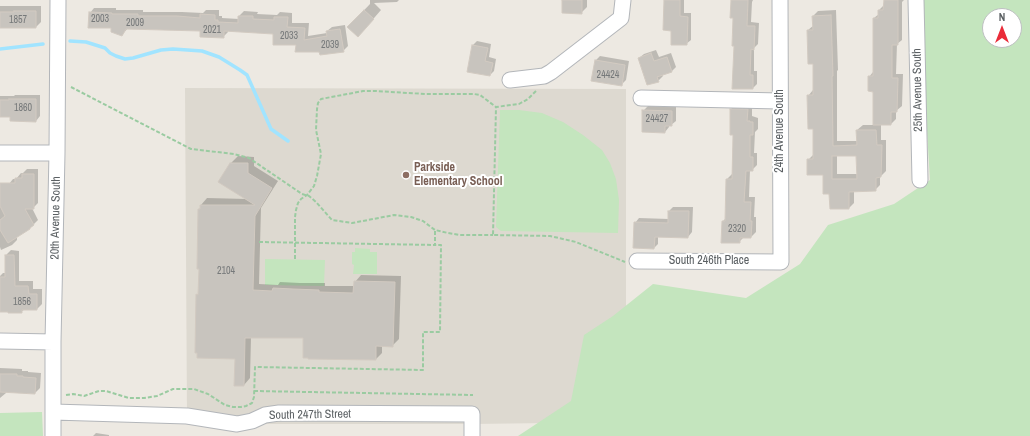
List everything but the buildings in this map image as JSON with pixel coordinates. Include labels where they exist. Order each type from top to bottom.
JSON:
[{"type":"street","name":"20th Avenue South","points":[[53,436],[53,342],[58,153],[58,0]]},
{"type":"street","points":[[510,80],[544,76],[551,72],[621,18],[622,0]]},
{"type":"street","name":"24th Avenue South","points":[[780,0],[781,262]]},
{"type":"street","name":"25th Avenue South","points":[[916,0],[920,180]]},
{"type":"street","points":[[641,98],[780,101]]},
{"type":"street","points":[[0,153],[58,153]]},
{"type":"street","name":"South 246th Place","points":[[632,262],[781,262]]},
{"type":"street","points":[[0,341],[53,342]]},
{"type":"street","name":"South 247th Street","points":[[53,412],[187,416],[237,424],[252,421],[265,415],[279,413],[472,414],[472,436]]},
{"type":"path","points":[[295,260],[296,210],[301,199],[307,195],[314,186],[321,154],[316,130],[317,109],[318,103],[321,99],[363,91],[425,94],[474,94],[480,95],[496,107],[524,102],[544,83],[544,76]]},
{"type":"path","points":[[58,80],[191,149],[234,154],[249,158],[302,194],[307,195],[316,202],[332,220],[352,223],[394,215],[411,217],[423,221],[435,230],[460,235],[550,236],[576,242],[632,262]]},
{"type":"path","points":[[492,235],[496,107]]},
{"type":"path","points":[[435,230],[435,245]]},
{"type":"path","points":[[53,396],[73,394],[84,396],[99,391],[106,391],[129,398],[144,398],[157,396],[173,389],[194,389],[208,394],[225,405],[240,407],[252,403],[254,397],[255,367],[423,370],[423,332],[440,332],[441,245],[259,242]]},
{"type":"path","points":[[254,391],[473,395]]},
{"type":"shaded area","name":"Parkside Elementary School","points":[[185,88],[626,89],[626,422],[472,424],[237,424],[187,416]]},
{"type":"green space","points":[[919,0],[1030,0],[1030,436],[518,436],[571,401],[584,335],[613,316],[653,284],[746,298],[800,264],[828,225],[894,204],[930,180]]},
{"type":"green space","points":[[500,110],[519,110],[542,113],[563,122],[602,150],[610,163],[616,179],[619,200],[618,233],[501,231],[496,227]]},
{"type":"green space","points":[[355,248],[370,249],[370,252],[377,252],[377,274],[353,274],[354,265],[352,264],[352,252],[355,252]]},
{"type":"green space","points":[[265,259],[325,260],[324,286],[265,285]]},
{"type":"green space","points":[[42,412],[43,436],[0,436],[0,413]]},
{"type":"waterway","points":[[70,41],[86,42],[105,48],[110,53],[125,59],[161,50],[173,49],[202,51],[219,57],[247,75],[271,129],[288,141]]},
{"type":"waterway","points":[[0,49],[43,44]]},
{"type":"place","name":"Parkside Elementary School","points":[[406,175]]}]
